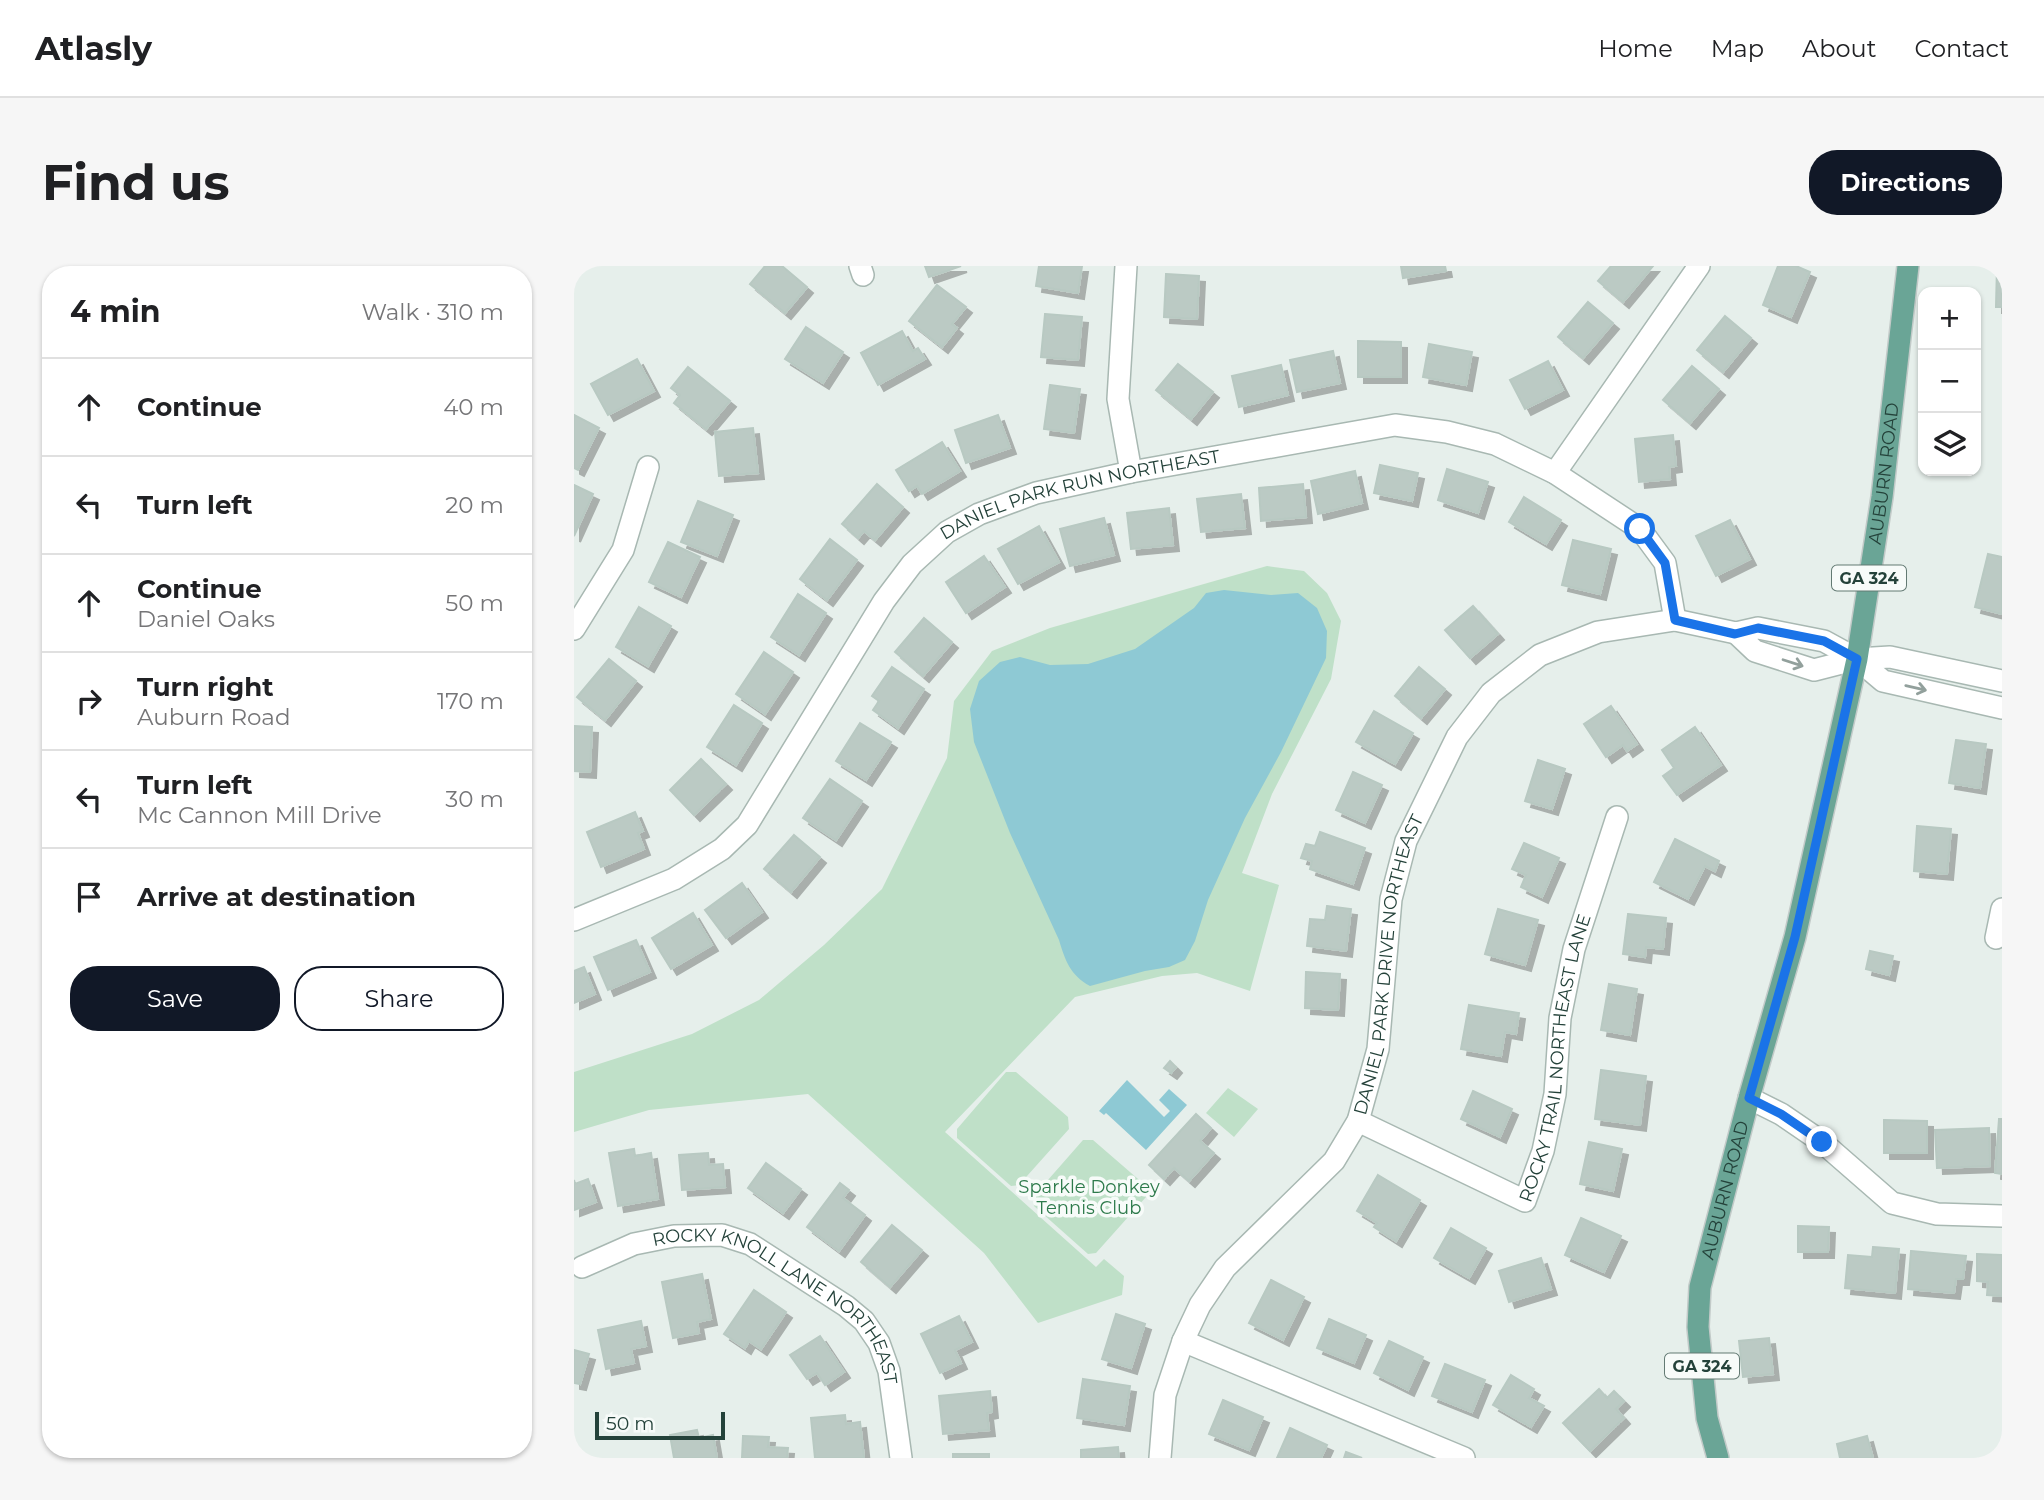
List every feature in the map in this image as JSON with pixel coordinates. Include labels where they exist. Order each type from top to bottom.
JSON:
[{"type":"main road","name":"AUBURN ROAD","points":[[1718,1458],[1707,1418],[1698,1327],[1700,1287],[1749,1098],[1795,937],[1857,659],[1882,497],[1908,266]]},
{"type":"street","points":[[1126,266],[1118,399],[1131,472]]},
{"type":"street","points":[[1555,473],[1699,266]]},
{"type":"street","name":"DANIEL PARK RUN NORTHEAST","points":[[576,913],[674,879],[722,849],[747,825],[884,601],[912,564],[947,532],[979,514],[1036,492],[1131,472],[1395,425],[1447,432],[1495,444],[1555,473],[1640,529],[1665,563],[1675,620]]},
{"type":"street","points":[[574,629],[623,550],[648,467]]},
{"type":"street","name":"DANIEL PARK DRIVE NORTHEAST","points":[[1160,1458],[1166,1395],[1183,1341],[1200,1304],[1225,1268],[1334,1161],[1358,1121],[1378,1049],[1391,899],[1403,853],[1427,796],[1457,737],[1491,693],[1540,655],[1598,632],[1675,620],[1735,634]]},
{"type":"street","points":[[1735,634],[1758,628],[1824,641],[1857,659],[1883,681],[2002,708]]},
{"type":"street","points":[[1735,634],[1755,651],[1814,670],[1857,659],[1890,657],[2002,681]]},
{"type":"street","name":"ROCKY TRAIL NORTHEAST LANE","points":[[1358,1121],[1525,1201],[1543,1151],[1555,1094],[1560,1018],[1574,949],[1617,817]]},
{"type":"street","points":[[1996,937],[2002,909]]},
{"type":"street","points":[[1749,1098],[1781,1114],[1822,1142],[1892,1203],[1937,1214],[2002,1216]]},
{"type":"street","name":"ROCKY KNOLL LANE NORTHEAST","points":[[582,1267],[634,1244],[674,1236],[722,1235],[750,1244],[864,1321],[879,1343],[889,1371],[901,1458]]},
{"type":"street","points":[[1183,1341],[1464,1458]]},
{"type":"green space","points":[[1267,566],[1304,571],[1327,593],[1341,621],[1331,679],[1272,794],[1242,873],[1279,885],[1250,991],[1197,973],[1162,976],[1075,997],[945,1132],[1096,1267],[1104,1259],[1124,1276],[1122,1295],[1038,1323],[984,1253],[808,1094],[649,1110],[574,1132],[574,1072],[692,1034],[759,1000],[824,945],[882,889],[947,758],[954,701],[992,651],[1050,628]]},
{"type":"green space","name":"Sparkle Donkey Tennis Club","points":[[1006,1072],[1016,1072],[1068,1117],[1069,1129],[1019,1185],[1011,1186],[957,1138],[957,1129]]},
{"type":"green space","points":[[1228,1088],[1258,1109],[1234,1137],[1206,1113]]},
{"type":"green space","name":"Sparkle Donkey Tennis Club","points":[[1083,1140],[1093,1140],[1145,1185],[1146,1197],[1096,1253],[1088,1254],[1034,1206],[1033,1197]]},
{"type":"water","points":[[1224,590],[1271,595],[1298,593],[1317,608],[1327,631],[1326,658],[1281,752],[1245,818],[1208,900],[1195,941],[1185,960],[1169,967],[1090,986],[1073,972],[1066,960],[1010,833],[974,742],[970,709],[979,681],[1000,662],[1020,657],[1050,665],[1088,664],[1135,649],[1194,608],[1206,593]]},
{"type":"water","points":[[1127,1080],[1164,1117],[1170,1111],[1159,1100],[1169,1089],[1187,1105],[1146,1150],[1106,1113],[1104,1115],[1099,1111]]},
{"type":"building","points":[[765,266],[782,266],[807,287],[785,313],[750,284]]},
{"type":"building","points":[[925,266],[961,266],[929,277]]},
{"type":"building","points":[[1039,266],[1082,266],[1078,293],[1036,286]]},
{"type":"building","points":[[1401,266],[1445,266],[1446,271],[1403,278]]},
{"type":"building","points":[[1611,266],[1653,266],[1623,302],[1598,281]]},
{"type":"building","points":[[1778,266],[1796,266],[1810,272],[1791,317],[1763,305]]},
{"type":"building","points":[[1997,266],[2002,266],[2002,307],[1996,307]]},
{"type":"building","points":[[1166,274],[1199,276],[1197,319],[1164,317]]},
{"type":"building","points":[[937,285],[966,307],[952,324],[957,328],[942,347],[909,321]]},
{"type":"building","points":[[1588,302],[1613,323],[1583,358],[1558,337]]},
{"type":"building","points":[[1045,314],[1082,317],[1078,360],[1041,357]]},
{"type":"building","points":[[1725,316],[1751,338],[1723,372],[1697,350]]},
{"type":"building","points":[[806,327],[843,352],[823,383],[785,359]]},
{"type":"building","points":[[902,331],[913,351],[918,348],[925,359],[878,385],[861,353]]},
{"type":"building","points":[[1358,341],[1401,342],[1401,377],[1358,377]]},
{"type":"building","points":[[1429,344],[1472,352],[1466,385],[1423,377]]},
{"type":"building","points":[[1333,351],[1340,383],[1297,392],[1290,360]]},
{"type":"building","points":[[637,359],[654,391],[608,415],[591,384]]},
{"type":"building","points":[[1548,361],[1563,390],[1525,409],[1510,380]]},
{"type":"building","points":[[1178,364],[1213,392],[1191,419],[1156,390]]},
{"type":"building","points":[[1281,365],[1288,395],[1239,407],[1232,376]]},
{"type":"building","points":[[1692,366],[1719,389],[1690,423],[1663,400]]},
{"type":"building","points":[[688,367],[730,401],[706,429],[674,403],[680,395],[671,388]]},
{"type":"building","points":[[1050,385],[1080,389],[1074,433],[1044,429]]},
{"type":"building","points":[[574,415],[599,428],[578,470],[574,468]]},
{"type":"building","points":[[998,415],[1010,448],[966,463],[955,430]]},
{"type":"building","points":[[753,428],[758,473],[719,476],[715,432]]},
{"type":"building","points":[[1673,435],[1676,466],[1669,467],[1670,479],[1639,482],[1635,439]]},
{"type":"building","points":[[942,442],[960,471],[922,494],[917,486],[909,491],[896,470]]},
{"type":"building","points":[[1380,465],[1418,473],[1412,501],[1374,493]]},
{"type":"building","points":[[1447,469],[1488,482],[1478,513],[1438,500]]},
{"type":"building","points":[[1355,471],[1362,503],[1318,514],[1311,481]]},
{"type":"building","points":[[877,484],[903,507],[875,540],[864,531],[858,538],[842,524]]},
{"type":"building","points":[[1303,484],[1306,517],[1261,521],[1259,488]]},
{"type":"building","points":[[574,485],[593,494],[574,536]]},
{"type":"building","points":[[1241,494],[1245,528],[1201,532],[1197,499]]},
{"type":"building","points":[[1524,497],[1561,520],[1546,544],[1509,522]]},
{"type":"building","points":[[698,501],[733,515],[717,556],[681,542]]},
{"type":"building","points":[[1169,508],[1173,545],[1131,549],[1127,513]]},
{"type":"building","points":[[1104,518],[1114,555],[1070,566],[1060,529]]},
{"type":"building","points":[[1730,520],[1750,559],[1716,576],[1696,536]]},
{"type":"building","points":[[1039,526],[1059,562],[1018,584],[998,549]]},
{"type":"building","points":[[830,539],[857,560],[827,600],[800,579]]},
{"type":"building","points":[[1573,540],[1611,549],[1600,594],[1562,585]]},
{"type":"building","points":[[668,542],[700,557],[681,597],[649,582]]},
{"type":"building","points":[[1988,554],[2002,557],[2002,614],[1975,607]]},
{"type":"building","points":[[984,556],[1005,587],[966,613],[946,582]]},
{"type":"building","points":[[798,594],[826,613],[799,655],[771,637]]},
{"type":"building","points":[[1473,606],[1498,634],[1470,658],[1445,630]]},
{"type":"building","points":[[639,607],[671,626],[648,666],[616,647]]},
{"type":"building","points":[[924,618],[952,642],[923,676],[895,652]]},
{"type":"building","points":[[764,652],[793,672],[765,714],[736,694]]},
{"type":"building","points":[[609,659],[636,681],[605,720],[577,697]]},
{"type":"building","points":[[892,667],[924,689],[898,728],[873,710],[879,701],[872,696]]},
{"type":"building","points":[[1419,667],[1445,689],[1421,718],[1395,696]]},
{"type":"building","points":[[734,705],[762,723],[736,765],[707,747]]},
{"type":"building","points":[[1611,706],[1637,744],[1627,751],[1623,745],[1606,757],[1584,724]]},
{"type":"building","points":[[1374,711],[1413,733],[1395,764],[1356,742]]},
{"type":"building","points":[[860,723],[891,742],[866,780],[836,761]]},
{"type":"building","points":[[574,726],[592,727],[590,772],[574,771]]},
{"type":"building","points":[[1695,727],[1721,765],[1677,795],[1663,776],[1674,768],[1662,750]]},
{"type":"building","points":[[1956,740],[1986,744],[1980,788],[1949,783]]},
{"type":"building","points":[[701,759],[726,784],[694,815],[670,790]]},
{"type":"building","points":[[1538,760],[1565,769],[1552,809],[1525,801]]},
{"type":"building","points":[[1353,772],[1382,785],[1365,823],[1336,810]]},
{"type":"building","points":[[830,779],[862,801],[836,840],[803,818]]},
{"type":"building","points":[[635,812],[643,831],[638,833],[644,849],[601,867],[587,832]]},
{"type":"building","points":[[1917,826],[1951,829],[1947,874],[1914,871]]},
{"type":"building","points":[[1320,832],[1365,848],[1353,884],[1310,869],[1312,861],[1301,858],[1306,844],[1315,846]]},
{"type":"building","points":[[794,835],[820,857],[791,892],[764,869]]},
{"type":"building","points":[[1675,839],[1719,861],[1715,871],[1705,866],[1688,899],[1654,882]]},
{"type":"building","points":[[1524,843],[1559,858],[1542,897],[1521,887],[1526,875],[1512,869]]},
{"type":"building","points":[[742,883],[762,912],[726,938],[705,910]]},
{"type":"building","points":[[1327,906],[1351,909],[1346,951],[1307,946],[1310,919],[1325,920]]},
{"type":"building","points":[[1498,909],[1538,920],[1525,965],[1485,954]]},
{"type":"building","points":[[693,913],[712,945],[671,969],[652,938]]},
{"type":"building","points":[[1628,914],[1666,918],[1663,949],[1646,947],[1645,957],[1623,954]]},
{"type":"building","points":[[636,940],[650,972],[608,990],[594,957]]},
{"type":"building","points":[[1870,951],[1893,956],[1889,975],[1866,969]]},
{"type":"building","points":[[584,967],[595,994],[574,1003],[574,971]]},
{"type":"building","points":[[1306,972],[1340,974],[1338,1010],[1305,1008]]},
{"type":"building","points":[[1609,984],[1637,989],[1630,1035],[1601,1030]]},
{"type":"building","points":[[1469,1005],[1519,1013],[1516,1034],[1505,1032],[1501,1056],[1461,1049]]},
{"type":"building","points":[[1170,1061],[1176,1067],[1171,1073],[1164,1068]]},
{"type":"building","points":[[1601,1070],[1646,1076],[1640,1125],[1595,1119]]},
{"type":"building","points":[[1473,1091],[1512,1109],[1500,1137],[1461,1119]]},
{"type":"building","points":[[1196,1114],[1211,1128],[1200,1141],[1214,1153],[1189,1181],[1174,1168],[1164,1179],[1149,1165]]},
{"type":"building","points":[[1999,1119],[2002,1119],[2002,1174],[1995,1173]]},
{"type":"building","points":[[1884,1120],[1927,1121],[1927,1153],[1884,1153]]},
{"type":"building","points":[[1989,1128],[1990,1166],[1937,1168],[1935,1130]]},
{"type":"building","points":[[1589,1142],[1622,1149],[1613,1191],[1580,1184]]},
{"type":"building","points":[[634,1149],[635,1156],[651,1153],[658,1199],[618,1206],[609,1153]]},
{"type":"building","points":[[708,1153],[709,1165],[723,1164],[725,1187],[682,1190],[679,1155]]},
{"type":"building","points":[[766,1163],[801,1189],[783,1213],[748,1188]]},
{"type":"building","points":[[1378,1175],[1420,1200],[1396,1241],[1374,1227],[1377,1223],[1357,1211]]},
{"type":"building","points":[[588,1179],[596,1202],[574,1210],[574,1180],[575,1184]]},
{"type":"building","points":[[840,1183],[849,1190],[843,1198],[865,1215],[839,1251],[807,1227]]},
{"type":"building","points":[[1581,1218],[1621,1236],[1604,1272],[1565,1255]]},
{"type":"building","points":[[892,1225],[922,1250],[890,1287],[861,1262]]},
{"type":"building","points":[[1798,1226],[1829,1227],[1828,1252],[1798,1252]]},
{"type":"building","points":[[1451,1228],[1486,1248],[1469,1278],[1434,1258]]},
{"type":"building","points":[[1873,1247],[1899,1249],[1895,1293],[1845,1288],[1848,1255],[1872,1257]]},
{"type":"building","points":[[1911,1251],[1966,1256],[1963,1279],[1956,1279],[1954,1293],[1908,1289]]},
{"type":"building","points":[[1977,1254],[2002,1255],[2002,1296],[1987,1295],[1988,1282],[1977,1281]]},
{"type":"building","points":[[1541,1258],[1551,1289],[1509,1302],[1499,1271]]},
{"type":"building","points":[[702,1274],[711,1319],[697,1322],[699,1333],[673,1338],[662,1282]]},
{"type":"building","points":[[1271,1280],[1304,1297],[1283,1340],[1249,1323]]},
{"type":"building","points":[[754,1290],[786,1312],[761,1349],[749,1341],[745,1348],[724,1334]]},
{"type":"building","points":[[1116,1314],[1145,1324],[1131,1368],[1102,1359]]},
{"type":"building","points":[[959,1316],[972,1342],[955,1350],[961,1363],[940,1373],[921,1334]]},
{"type":"building","points":[[1329,1319],[1366,1335],[1354,1363],[1317,1348]]},
{"type":"building","points":[[641,1321],[646,1346],[631,1349],[634,1363],[606,1369],[598,1330]]},
{"type":"building","points":[[820,1336],[844,1372],[825,1385],[817,1373],[807,1379],[790,1355]]},
{"type":"building","points":[[1769,1338],[1773,1374],[1743,1377],[1739,1341]]},
{"type":"building","points":[[1389,1341],[1423,1357],[1408,1390],[1374,1373]]},
{"type":"building","points":[[574,1350],[589,1354],[580,1384],[574,1383]]},
{"type":"building","points":[[1445,1364],[1485,1380],[1472,1412],[1432,1396]]},
{"type":"building","points":[[1511,1375],[1534,1389],[1529,1398],[1544,1406],[1531,1427],[1493,1405]]},
{"type":"building","points":[[1083,1379],[1130,1386],[1124,1425],[1077,1418]]},
{"type":"building","points":[[1599,1389],[1607,1398],[1614,1391],[1624,1401],[1616,1409],[1624,1418],[1590,1451],[1563,1423]]},
{"type":"building","points":[[990,1391],[992,1412],[987,1413],[989,1430],[943,1434],[939,1396]]},
{"type":"building","points":[[1223,1400],[1263,1417],[1249,1450],[1209,1434]]},
{"type":"building","points":[[845,1415],[846,1424],[860,1422],[864,1458],[815,1458],[811,1418]]},
{"type":"building","points":[[1290,1428],[1327,1445],[1321,1458],[1277,1458]]},
{"type":"building","points":[[697,1430],[699,1438],[713,1435],[717,1458],[674,1458],[670,1435]]},
{"type":"building","points":[[743,1436],[769,1437],[768,1447],[788,1448],[787,1458],[742,1458]]},
{"type":"building","points":[[1867,1436],[1873,1458],[1840,1458],[1837,1444]]},
{"type":"building","points":[[1118,1447],[1119,1458],[1081,1458],[1081,1450]]},
{"type":"building","points":[[1346,1452],[1362,1458],[1344,1458]]},
{"type":"building","points":[[953,1454],[989,1454],[989,1458],[953,1458]]},
{"type":"route","points":[[1640,529],[1665,563],[1675,620],[1735,634],[1758,628],[1824,641],[1857,659],[1795,937],[1749,1098],[1781,1114],[1822,1142]]}]
